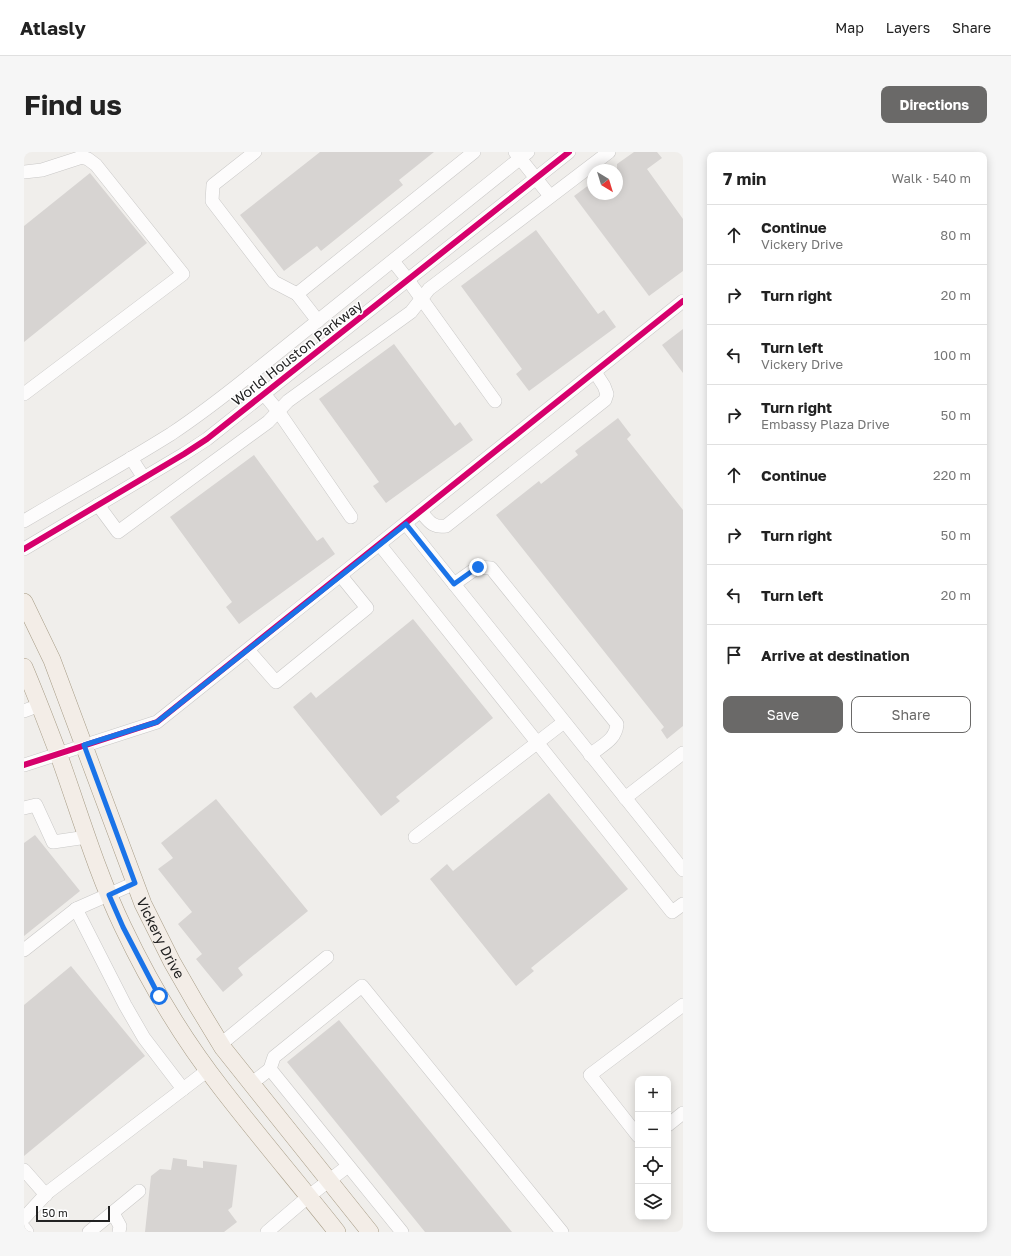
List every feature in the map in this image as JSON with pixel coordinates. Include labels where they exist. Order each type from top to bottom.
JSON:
[{"type":"main road","name":"Vickery Drive","points":[[24,602],[52,660],[70,704],[143,904],[172,962],[194,1002],[221,1044],[251,1084],[370,1232]]},
{"type":"main road","name":"Vickery Drive","points":[[24,667],[40,704],[58,753],[97,866],[123,927],[159,996],[221,1088],[337,1232]]},
{"type":"street","points":[[255,152],[213,185],[212,201],[274,282],[297,294],[318,321]]},
{"type":"street","points":[[297,294],[474,152]]},
{"type":"street","name":"World Houston Parkway","points":[[24,549],[207,439],[569,152]]},
{"type":"street","points":[[98,505],[118,532],[268,422],[288,401],[411,312],[429,289],[609,152]]},
{"type":"street","points":[[521,154],[536,178],[550,196]]},
{"type":"street","name":"World Houston Parkway","points":[[24,521],[172,433],[250,376],[393,261],[521,154]]},
{"type":"street","points":[[24,172],[42,170],[82,157],[88,159],[96,165],[183,274],[24,394]]},
{"type":"street","points":[[393,261],[422,298],[495,401]]},
{"type":"street","points":[[24,765],[157,722],[683,301]]},
{"type":"street","points":[[421,512],[432,524],[439,527],[446,526],[605,400],[607,394],[604,386],[594,372]]},
{"type":"street","points":[[250,376],[278,412],[351,517]]},
{"type":"street","points":[[131,458],[144,478]]},
{"type":"street","points":[[406,524],[683,870]]},
{"type":"street","points":[[380,545],[672,912],[683,904]]},
{"type":"street","points":[[454,584],[478,567],[491,568],[617,724],[614,736],[590,754]]},
{"type":"street","points":[[248,650],[276,682],[367,608],[341,576]]},
{"type":"street","points":[[24,711],[40,704]]},
{"type":"street","points":[[415,837],[564,722]]},
{"type":"street","points":[[625,798],[683,753]]},
{"type":"street","points":[[24,808],[36,805],[53,842],[87,837]]},
{"type":"street","points":[[24,950],[76,909],[135,883]]},
{"type":"street","points":[[76,909],[125,1005],[144,1038],[183,1089]]},
{"type":"street","points":[[221,1044],[327,957]]},
{"type":"street","points":[[251,1084],[270,1069],[274,1058],[362,986],[562,1232]]},
{"type":"street","points":[[635,1132],[590,1075],[683,1004]]},
{"type":"street","points":[[270,1069],[402,1232]]},
{"type":"street","points":[[24,1218],[46,1195],[99,1152],[208,1070]]},
{"type":"street","points":[[671,1123],[683,1113]]},
{"type":"street","points":[[267,1232],[308,1196],[348,1166]]},
{"type":"street","points":[[24,1170],[46,1195]]},
{"type":"street","points":[[90,1232],[139,1191]]},
{"type":"street","points":[[113,1213],[120,1226],[119,1232]]},
{"type":"street","points":[[24,1228],[27,1232]]},
{"type":"building","points":[[320,152],[434,152],[399,180],[403,185],[321,251],[317,246],[284,271],[240,215]]},
{"type":"building","points":[[634,152],[657,152],[662,158],[647,169],[683,219],[683,271],[649,296],[574,196],[587,186],[587,200],[623,200],[623,164],[617,164]]},
{"type":"building","points":[[90,173],[147,243],[24,342],[24,226]]},
{"type":"building","points":[[536,230],[598,314],[604,310],[616,327],[529,391],[516,374],[522,369],[461,286]]},
{"type":"building","points":[[683,329],[683,373],[662,345]]},
{"type":"building","points":[[394,344],[455,426],[460,422],[473,440],[386,503],[373,486],[379,482],[319,399]]},
{"type":"building","points":[[618,418],[631,435],[627,439],[683,510],[683,726],[667,739],[661,730],[664,727],[496,515],[539,481],[541,484],[578,455],[575,451]]},
{"type":"building","points":[[254,455],[317,541],[323,537],[335,554],[239,624],[226,607],[232,602],[170,517]]},
{"type":"building","points":[[413,619],[493,718],[396,797],[400,801],[381,816],[293,707],[311,692],[316,698]]},
{"type":"building","points":[[549,793],[628,889],[531,968],[534,971],[516,986],[430,879],[447,864],[453,871]]},
{"type":"building","points":[[216,799],[308,911],[238,968],[243,975],[223,992],[196,959],[202,954],[178,924],[192,912],[158,869],[173,858],[161,843]]},
{"type":"building","points":[[35,835],[80,891],[24,936],[24,843]]},
{"type":"building","points":[[71,966],[145,1056],[24,1156],[24,1005]]},
{"type":"building","points":[[339,1020],[512,1232],[425,1232],[287,1062]]},
{"type":"building","points":[[173,1158],[187,1160],[187,1166],[203,1168],[203,1161],[237,1165],[232,1207],[228,1210],[237,1222],[224,1232],[145,1232],[151,1176],[160,1169],[171,1170]]},
{"type":"cycle path","points":[[24,549],[207,439],[569,152]]},
{"type":"cycle path","points":[[24,765],[157,722],[683,301]]},
{"type":"route","points":[[159,996],[123,927],[109,895],[135,883],[84,745],[157,722],[406,524],[454,584],[478,567]]}]
